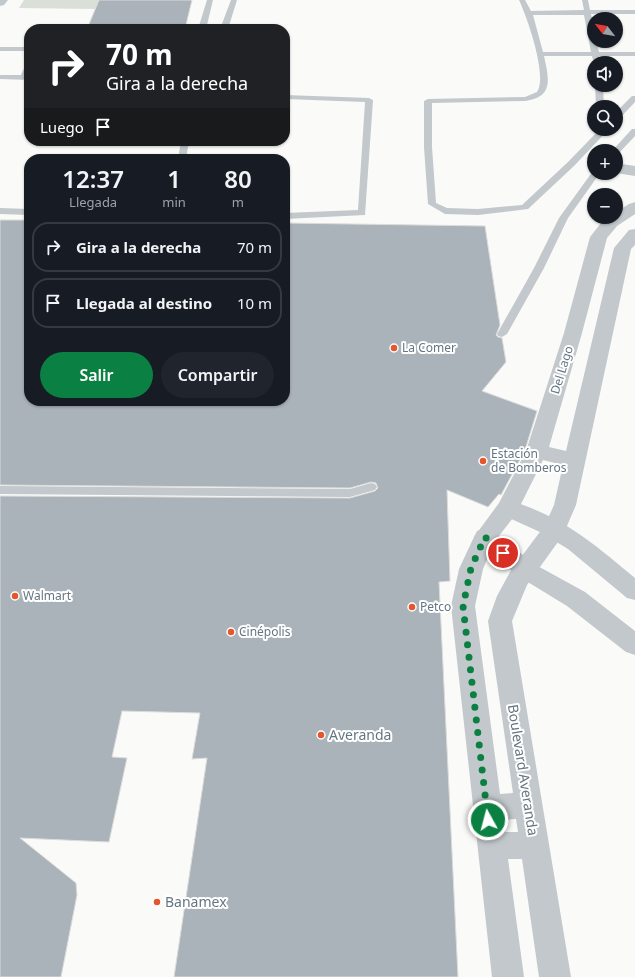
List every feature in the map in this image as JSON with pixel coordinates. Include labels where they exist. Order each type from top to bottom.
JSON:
[{"type":"street","points":[[623,169],[635,171]]},
{"type":"street","name":"Del Lago","points":[[485,537],[508,508],[538,451],[573,333],[599,237],[611,222],[635,207]]},
{"type":"street","points":[[526,570],[555,529],[565,505],[623,248],[635,234]]},
{"type":"street","points":[[538,451],[575,461]]},
{"type":"street","points":[[508,508],[530,516],[555,529],[586,550],[635,591]]},
{"type":"street","points":[[508,977],[463,606],[471,568],[485,537],[526,570],[576,599],[635,645]]},
{"type":"street","name":"Boulevard Averanda","points":[[526,570],[518,579],[509,596],[500,621],[555,977]]},
{"type":"street","points":[[487,807],[529,806]]},
{"type":"street","points":[[492,845],[535,846]]},
{"type":"lane","points":[[203,24],[210,0]]},
{"type":"lane","points":[[226,24],[234,0]]},
{"type":"lane","points":[[522,0],[529,13],[540,54],[544,89],[539,96],[525,100],[428,101],[428,147],[432,204],[445,211],[478,212],[525,207],[571,164],[597,136]]},
{"type":"lane","points":[[585,0],[588,12]]},
{"type":"lane","points":[[623,13],[635,12]]},
{"type":"lane","points":[[529,13],[587,14]]},
{"type":"lane","points":[[595,48],[596,54]]},
{"type":"lane","points":[[0,49],[24,49]]},
{"type":"lane","points":[[540,54],[635,54]]},
{"type":"lane","points":[[0,77],[24,78]]},
{"type":"lane","points":[[290,97],[369,100],[362,214],[290,216]]},
{"type":"lane","points":[[623,110],[635,98]]},
{"type":"lane","points":[[623,144],[635,131]]},
{"type":"lane","points":[[502,334],[539,268],[564,218],[591,180]]},
{"type":"lane","points":[[0,211],[24,212]]},
{"type":"lane","points":[[0,490],[350,493],[372,487]]},
{"type":"shaded area","points":[[24,0],[99,0],[95,9],[19,8]]},
{"type":"building","points":[[99,0],[192,0],[186,24],[89,24]]},
{"type":"building","name":"Averanda","points":[[0,220],[24,220],[24,406],[290,406],[290,223],[485,226],[500,325],[496,335],[502,338],[506,362],[482,391],[537,411],[525,450],[501,495],[499,494],[488,507],[447,490],[450,581],[439,582],[458,977],[174,977],[207,758],[192,759],[200,713],[122,711],[112,757],[127,758],[109,842],[20,838],[76,883],[77,895],[61,977],[0,977],[0,496],[350,498],[375,491],[378,488],[376,483],[371,482],[350,488],[0,485]]},
{"type":"place","name":"La Comer","points":[[394,348]]},
{"type":"place","name":"Estación de Bomberos","points":[[483,461]]},
{"type":"place","name":"Walmart","points":[[15,596]]},
{"type":"place","name":"Petco","points":[[412,607]]},
{"type":"place","name":"Cinépolis","points":[[231,632]]},
{"type":"place","name":"Averanda","points":[[321,735]]},
{"type":"place","name":"Banamex","points":[[157,902]]},
{"type":"route","points":[[488,820],[463,606],[471,568],[485,537],[503,553]]}]
